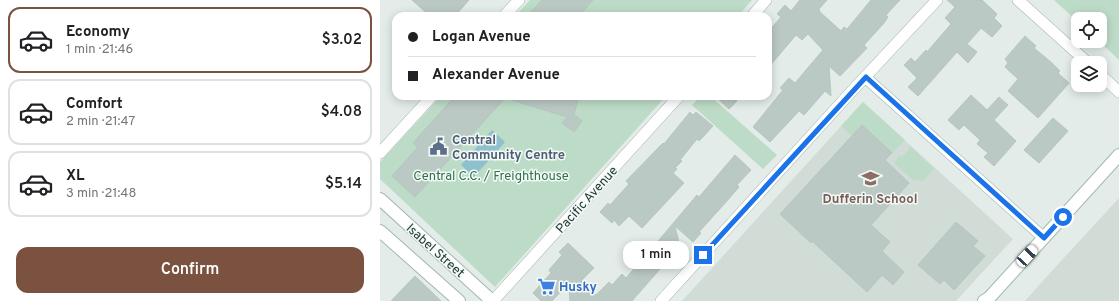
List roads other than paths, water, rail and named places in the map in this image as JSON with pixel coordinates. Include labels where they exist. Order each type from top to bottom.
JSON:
[{"type":"main road","points":[[987,300],[1119,155]]},
{"type":"main road","name":"Isabel Street","points":[[380,199],[492,301]]},
{"type":"main road","name":"Isabel Street","points":[[380,231],[459,301]]},
{"type":"street","points":[[508,12],[519,0]]},
{"type":"street","points":[[756,12],[766,0]]},
{"type":"street","points":[[661,301],[937,0]]},
{"type":"street","points":[[1018,0],[1080,56]]},
{"type":"street","points":[[866,77],[1044,238]]},
{"type":"street","points":[[1107,81],[1119,92]]},
{"type":"street","points":[[380,153],[428,100]]},
{"type":"street","name":"Pacific Avenue","points":[[492,301],[675,100]]},
{"type":"water","points":[[492,130],[505,142],[474,177],[461,165]]},
{"type":"place","name":"Central Community Centre","points":[[439,146]]},
{"type":"place","name":"Dufferin School","points":[[870,179]]},
{"type":"place","name":"Husky","points":[[546,286]]},
{"type":"park label","name":"Central C.C. / Freighthouse","points":[[491,175]]}]
